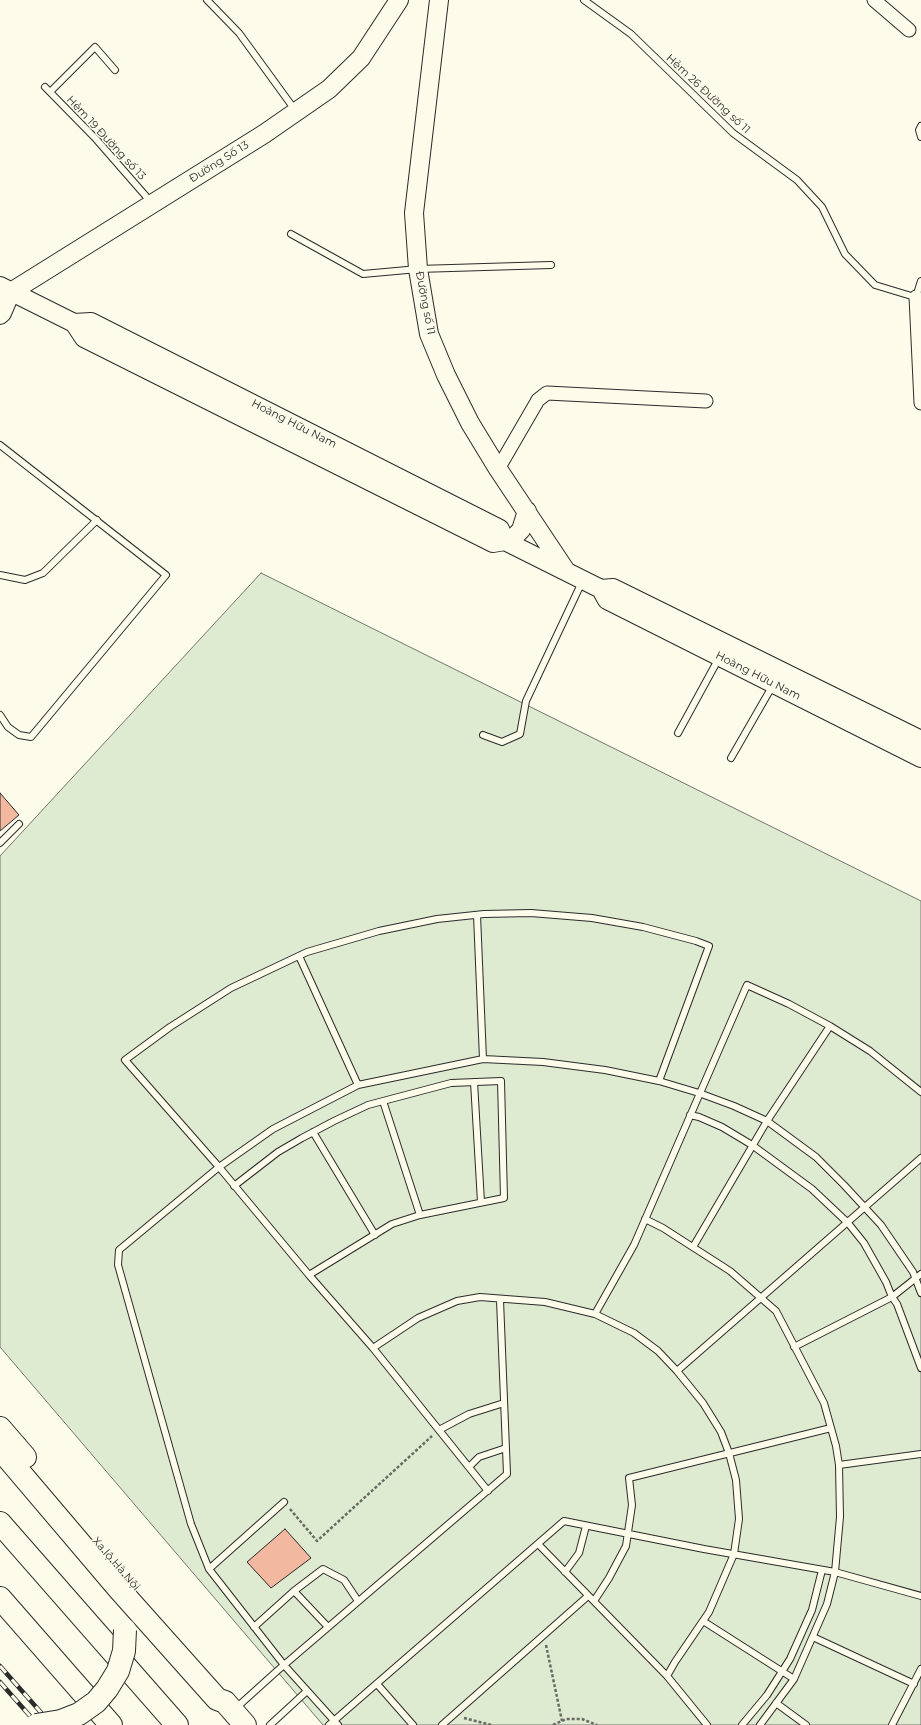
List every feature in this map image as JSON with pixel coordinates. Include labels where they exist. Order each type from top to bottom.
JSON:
[{"type":"highway","name":"Xa lộ Hà Nội","points":[[0,1428],[226,1691],[234,1712]]},
{"type":"highway","name":"Xa lộ Hà Nội","points":[[0,1449],[118,1588],[216,1699],[234,1712]]},
{"type":"highway","points":[[0,1523],[177,1725]]},
{"type":"highway","points":[[36,1725],[67,1719],[79,1714],[96,1702],[108,1689],[118,1671],[124,1651],[125,1630],[118,1588]]},
{"type":"highway","points":[[0,1598],[111,1725]]},
{"type":"main road","name":"Đường Số 13","points":[[4,291],[152,203],[298,112],[329,89],[361,58],[399,0]]},
{"type":"main road","name":"Đường số 11","points":[[439,0],[414,213],[418,269],[429,334],[446,375],[467,416],[498,469],[567,571]]},
{"type":"main road","points":[[0,315],[2,313],[4,291]]},
{"type":"main road","name":"Hoàng Hữu Nam","points":[[4,291],[74,323],[84,338],[493,543],[505,541],[601,589],[612,588],[921,740]]},
{"type":"main road","points":[[505,541],[515,536],[521,530],[527,511]]},
{"type":"main road","name":"Hoàng Hữu Nam","points":[[601,589],[607,600],[921,758]]},
{"type":"street","points":[[874,0],[909,30]]},
{"type":"street","points":[[918,298],[921,403]]},
{"type":"street","points":[[498,469],[538,400],[547,392],[706,401]]},
{"type":"lane","points":[[207,0],[239,33],[298,112]]},
{"type":"lane","name":"Hẻm 26 Đường số 11","points":[[584,0],[630,34],[733,133],[797,180],[822,207],[845,254],[875,286],[918,298]]},
{"type":"lane","points":[[50,92],[95,47],[115,70]]},
{"type":"lane","name":"Hẻm 19 Đường số 13","points":[[45,87],[96,138],[152,203]]},
{"type":"lane","points":[[921,126],[919,130],[921,137]]},
{"type":"lane","points":[[290,234],[363,274],[418,269],[551,265]]},
{"type":"lane","points":[[918,298],[921,280]]},
{"type":"lane","points":[[0,445],[166,575],[31,737],[19,735],[8,727],[0,715]]},
{"type":"lane","points":[[0,575],[25,580],[43,573],[97,520]]},
{"type":"lane","points":[[482,735],[502,742],[520,734],[526,701],[583,580]]},
{"type":"lane","points":[[678,733],[720,656]]},
{"type":"lane","points":[[731,758],[773,684]]},
{"type":"lane","points":[[0,843],[19,824]]},
{"type":"lane","points":[[488,1491],[373,1348],[309,1275],[219,1167],[125,1060],[170,1027],[231,988],[300,956],[379,931],[437,919],[477,914],[531,913],[592,918],[642,927],[696,940],[709,946],[659,1081]]},
{"type":"lane","points":[[477,914],[483,1059]]},
{"type":"lane","points":[[300,956],[358,1085]]},
{"type":"lane","points":[[595,1314],[634,1245],[747,985],[789,1004],[830,1026],[870,1051],[921,1092]]},
{"type":"lane","points":[[693,1247],[767,1120],[830,1026]]},
{"type":"lane","points":[[336,1723],[284,1665],[209,1569],[191,1524],[118,1265],[118,1250],[219,1167],[273,1129],[358,1085],[483,1059],[542,1062],[605,1070],[659,1081],[699,1093],[767,1120],[816,1157],[881,1225],[913,1272],[921,1293]]},
{"type":"lane","points":[[234,1186],[278,1152],[313,1132],[368,1105],[451,1083],[501,1081],[504,1198],[420,1215],[392,1224],[309,1275]]},
{"type":"lane","points":[[474,1082],[481,1202]]},
{"type":"lane","points":[[383,1101],[420,1215]]},
{"type":"lane","points":[[690,1115],[699,1117],[722,1127],[752,1145],[812,1188],[848,1223],[864,1243],[886,1282],[892,1297],[897,1304],[921,1368]]},
{"type":"lane","points":[[313,1132],[375,1235]]},
{"type":"lane","points":[[677,1371],[921,1158]]},
{"type":"lane","points":[[645,1219],[663,1228],[730,1271],[776,1311],[824,1403],[831,1428],[839,1466],[840,1517],[835,1572],[827,1604],[794,1679],[760,1725]]},
{"type":"lane","points":[[794,1347],[892,1297],[915,1277],[921,1274]]},
{"type":"lane","points":[[373,1348],[418,1318],[457,1301],[480,1297],[500,1300],[545,1302],[595,1314],[634,1333],[658,1351],[677,1371],[703,1404],[721,1432],[729,1453],[736,1480],[739,1519],[734,1554],[710,1612],[667,1676]]},
{"type":"lane","points":[[234,1712],[284,1665],[507,1474],[500,1300]]},
{"type":"lane","points":[[439,1430],[469,1414],[504,1403]]},
{"type":"lane","points":[[594,1602],[626,1546],[632,1505],[629,1478],[831,1428]]},
{"type":"lane","points":[[469,1467],[479,1457],[506,1448]]},
{"type":"lane","points":[[839,1466],[921,1454]]},
{"type":"lane","points":[[209,1569],[284,1502]]},
{"type":"lane","points":[[329,1725],[336,1723],[377,1684],[564,1521],[835,1572],[921,1596]]},
{"type":"lane","points":[[565,1572],[579,1553],[586,1526]]},
{"type":"lane","points":[[538,1544],[667,1676],[707,1725]]},
{"type":"lane","points":[[254,1627],[294,1591],[322,1570],[344,1580],[358,1601]]},
{"type":"lane","points":[[742,1725],[767,1695],[790,1660],[812,1610],[822,1570]]},
{"type":"lane","points":[[294,1591],[328,1627]]},
{"type":"lane","points":[[442,1725],[588,1596]]},
{"type":"lane","points":[[703,1621],[794,1679]]},
{"type":"lane","points":[[813,1637],[914,1684]]},
{"type":"lane","points":[[892,1725],[921,1669]]},
{"type":"lane","points":[[377,1684],[413,1725]]},
{"type":"lane","points":[[270,1725],[307,1691]]},
{"type":"lane","points":[[776,1703],[806,1725]]},
{"type":"path","points":[[284,1502],[317,1541],[439,1430]]},
{"type":"path","points":[[544,1635],[562,1721]]},
{"type":"path","points":[[453,1715],[491,1725]]},
{"type":"path","points":[[553,1725],[566,1719],[582,1718],[596,1725]]},
{"type":"green space","points":[[261,573],[921,901],[921,1725],[323,1725],[0,1347],[0,856]]},
{"type":"building","points":[[0,793],[19,815],[0,831]]},
{"type":"building","points":[[285,1529],[311,1558],[271,1588],[247,1562]]},
{"type":"railway","points":[[0,1666],[52,1725]]},
{"type":"railway","points":[[0,1682],[38,1725]]}]
